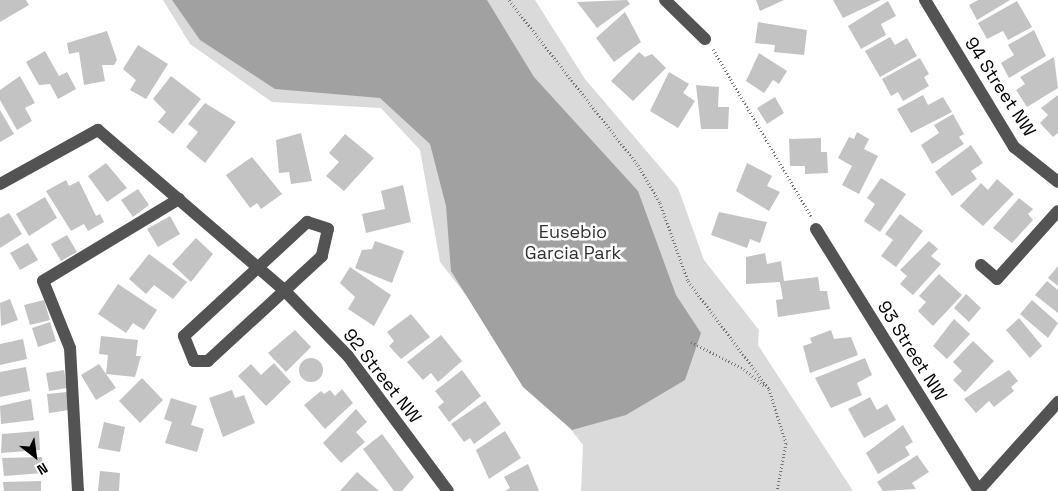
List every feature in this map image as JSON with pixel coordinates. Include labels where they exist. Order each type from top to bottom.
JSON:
[{"type":"street","points":[[665,0],[705,39]]},
{"type":"street","name":"94 Street NW","points":[[925,0],[1014,147],[1058,182]]},
{"type":"street","name":"92 Street NW","points":[[0,184],[98,130],[257,265],[348,356],[448,491]]},
{"type":"street","points":[[78,491],[70,348],[43,281],[180,199]]},
{"type":"street","points":[[981,265],[997,279],[1058,211]]},
{"type":"street","points":[[307,222],[328,229],[322,256],[283,289],[208,361],[194,361],[184,336],[257,265],[307,222]]},
{"type":"street","name":"93 Street NW","points":[[816,229],[979,491]]},
{"type":"street","points":[[979,491],[1058,402]]},
{"type":"path","points":[[508,0],[638,164],[660,203],[688,281],[769,389],[786,443],[777,491]]},
{"type":"path","points":[[705,39],[804,201],[816,229]]},
{"type":"path","points":[[691,342],[744,369],[769,389]]},
{"type":"green space","name":"Eusebio Garcia Park","points":[[163,0],[535,0],[585,79],[678,188],[704,260],[759,330],[758,345],[853,491],[581,491],[583,445],[440,262],[420,150],[381,108],[272,102],[190,44]]},
{"type":"shaded area","name":"Eusebio Garcia Park","points":[[172,0],[487,0],[534,77],[638,191],[676,295],[701,333],[685,380],[626,415],[572,430],[523,387],[451,271],[446,206],[430,144],[380,98],[275,89],[200,40]]},
{"type":"building","points":[[0,0],[26,0],[29,5],[0,22]]},
{"type":"building","points":[[627,0],[630,4],[597,28],[577,2]]},
{"type":"building","points":[[756,0],[784,0],[760,11]]},
{"type":"building","points":[[833,0],[881,0],[843,18]]},
{"type":"building","points":[[978,0],[1010,0],[977,20],[969,5]]},
{"type":"building","points":[[888,1],[896,16],[881,24],[886,35],[861,49],[848,26]]},
{"type":"building","points":[[1017,1],[1032,27],[1008,40],[1003,31],[987,39],[978,23]]},
{"type":"building","points":[[625,12],[641,42],[614,62],[596,38]]},
{"type":"building","points":[[758,22],[807,30],[804,55],[774,52],[775,45],[755,43]]},
{"type":"building","points":[[1034,30],[1046,56],[1009,78],[1001,63],[1014,55],[1008,45]]},
{"type":"building","points":[[107,31],[117,60],[114,65],[102,65],[105,81],[84,85],[79,52],[69,54],[67,43]]},
{"type":"building","points":[[890,37],[895,45],[907,38],[917,56],[880,77],[865,51]]},
{"type":"building","points":[[138,45],[168,64],[146,99],[130,90],[136,80],[123,69]]},
{"type":"building","points":[[45,51],[59,76],[67,72],[76,89],[58,99],[50,84],[39,85],[26,62]]},
{"type":"building","points":[[639,52],[645,57],[652,54],[666,68],[633,101],[611,81]]},
{"type":"building","points":[[759,53],[787,71],[779,84],[773,80],[764,93],[746,81]]},
{"type":"building","points":[[1054,57],[1058,88],[1027,107],[1016,90],[1025,84],[1020,77]]},
{"type":"building","points":[[920,58],[929,74],[924,77],[929,86],[903,101],[898,92],[891,96],[882,79]]},
{"type":"building","points":[[669,72],[689,84],[683,93],[695,101],[678,128],[650,111]]},
{"type":"building","points":[[20,76],[35,103],[25,108],[32,121],[17,130],[0,100],[0,90]]},
{"type":"building","points":[[171,76],[201,99],[173,134],[158,122],[166,112],[153,99]]},
{"type":"building","points":[[696,85],[719,87],[718,107],[729,107],[728,129],[701,129]]},
{"type":"building","points":[[923,95],[928,105],[943,97],[952,112],[911,133],[897,109]]},
{"type":"building","points":[[1058,95],[1058,133],[1053,137],[1040,123],[1048,115],[1041,108]]},
{"type":"building","points":[[775,97],[784,113],[767,124],[757,108]]},
{"type":"building","points":[[205,103],[236,122],[205,163],[186,147],[198,132],[188,124]]},
{"type":"building","points":[[0,110],[14,134],[0,142]]},
{"type":"building","points":[[953,114],[964,134],[959,137],[964,144],[932,164],[921,145],[939,133],[934,125]]},
{"type":"building","points":[[857,132],[869,139],[864,149],[878,156],[859,194],[842,185],[852,166],[838,158],[849,137],[854,139]]},
{"type":"building","points":[[301,133],[312,181],[291,184],[289,172],[279,173],[276,140]]},
{"type":"building","points":[[345,134],[374,158],[344,191],[326,176],[339,162],[329,153]]},
{"type":"building","points":[[821,138],[821,152],[827,152],[828,173],[805,174],[805,166],[790,166],[789,139]]},
{"type":"building","points":[[971,145],[983,163],[971,171],[977,179],[952,196],[935,172]]},
{"type":"building","points":[[252,157],[282,194],[261,209],[257,203],[250,208],[226,175]]},
{"type":"building","points":[[106,163],[127,188],[107,202],[88,176]]},
{"type":"building","points":[[747,163],[772,176],[767,186],[780,192],[769,211],[736,191]]},
{"type":"building","points":[[881,178],[906,194],[880,232],[864,221],[875,204],[867,198]]},
{"type":"building","points":[[997,179],[1014,194],[983,226],[960,206],[981,183],[988,190]]},
{"type":"building","points":[[66,180],[69,186],[79,181],[96,216],[100,214],[104,222],[88,231],[84,224],[71,231],[46,191]]},
{"type":"building","points":[[403,185],[411,222],[366,233],[362,214],[385,209],[381,191]]},
{"type":"building","points":[[138,189],[149,205],[133,217],[121,200]]},
{"type":"building","points":[[45,197],[57,218],[29,236],[16,214]]},
{"type":"building","points":[[1019,198],[1033,209],[1028,214],[1033,220],[1012,243],[993,228]]},
{"type":"building","points":[[719,212],[767,222],[760,243],[750,239],[747,248],[711,235]]},
{"type":"building","points":[[9,213],[22,234],[0,248],[0,218]]},
{"type":"building","points":[[900,214],[923,231],[896,267],[881,256],[893,240],[885,234]]},
{"type":"building","points":[[170,216],[180,234],[158,247],[147,229]]},
{"type":"building","points":[[67,235],[77,252],[61,261],[51,244]]},
{"type":"building","points":[[196,238],[213,254],[191,282],[172,264]]},
{"type":"building","points":[[375,241],[404,251],[392,283],[355,268],[362,250],[372,249]]},
{"type":"building","points":[[929,241],[938,249],[931,256],[941,264],[913,295],[900,284],[907,276],[900,270]]},
{"type":"building","points":[[28,243],[38,260],[20,270],[10,253]]},
{"type":"building","points":[[765,253],[767,264],[781,261],[784,281],[818,277],[820,291],[827,291],[830,309],[778,317],[776,300],[783,299],[780,282],[746,284],[746,257]]},
{"type":"building","points":[[149,254],[187,282],[173,299],[154,285],[146,294],[129,279]]},
{"type":"building","points":[[1058,266],[1058,286],[1048,278]]},
{"type":"building","points":[[350,267],[391,295],[374,326],[348,309],[355,297],[340,283]]},
{"type":"building","points":[[939,274],[962,295],[933,326],[918,311],[926,302],[919,296]]},
{"type":"building","points":[[1047,281],[1058,290],[1058,313],[1035,295]]},
{"type":"building","points":[[118,284],[157,310],[144,330],[133,323],[126,333],[98,314]]},
{"type":"building","points":[[966,294],[981,308],[969,322],[954,308]]},
{"type":"building","points":[[10,299],[18,320],[1,326],[0,303]]},
{"type":"building","points":[[44,300],[50,320],[30,325],[24,305]]},
{"type":"building","points":[[1032,300],[1058,323],[1048,338],[1020,314]]},
{"type":"building","points":[[411,314],[430,337],[401,359],[389,346],[394,341],[387,332]]},
{"type":"building","points":[[1019,318],[1042,346],[1030,358],[1006,330]]},
{"type":"building","points":[[954,319],[970,334],[947,359],[933,346]]},
{"type":"building","points":[[50,322],[56,341],[38,347],[32,328]]},
{"type":"building","points":[[295,330],[311,347],[286,372],[268,353]]},
{"type":"building","points":[[831,330],[834,339],[851,337],[858,355],[810,373],[803,346],[812,343],[810,338]]},
{"type":"building","points":[[441,335],[462,361],[438,382],[431,373],[423,380],[407,362]]},
{"type":"building","points":[[101,336],[138,340],[136,356],[141,356],[135,377],[106,374],[108,355],[99,354]]},
{"type":"building","points":[[23,339],[27,359],[0,365],[0,344]]},
{"type":"building","points":[[973,341],[994,361],[965,392],[953,380],[962,371],[953,362]]},
{"type":"building","points":[[311,358],[316,359],[322,365],[322,375],[316,381],[311,382],[306,381],[300,375],[299,370],[300,365],[306,359]]},
{"type":"building","points":[[865,358],[872,375],[857,383],[862,395],[831,408],[815,378]]},
{"type":"building","points":[[274,363],[291,382],[266,406],[238,376],[251,364],[261,375]]},
{"type":"building","points":[[99,364],[116,388],[96,400],[81,375]]},
{"type":"building","points":[[26,367],[30,391],[0,397],[0,372]]},
{"type":"building","points":[[64,370],[67,388],[49,391],[46,373]]},
{"type":"building","points":[[462,370],[481,396],[449,422],[438,407],[444,402],[435,391]]},
{"type":"building","points":[[1009,370],[1018,381],[1011,387],[1014,391],[994,407],[989,401],[976,413],[964,399]]},
{"type":"building","points":[[142,378],[163,400],[140,423],[119,401]]},
{"type":"building","points":[[342,389],[353,403],[325,429],[304,405],[321,391],[324,394],[330,390],[335,396]]},
{"type":"building","points":[[232,390],[235,398],[244,395],[255,423],[223,437],[209,398]]},
{"type":"building","points":[[67,392],[69,410],[49,413],[47,394]]},
{"type":"building","points":[[870,397],[877,410],[887,404],[896,420],[864,438],[848,409]]},
{"type":"building","points":[[171,398],[197,406],[191,425],[204,429],[197,452],[165,443],[172,422],[164,419]]},
{"type":"building","points":[[31,399],[34,420],[1,424],[0,406]]},
{"type":"building","points":[[485,401],[501,424],[474,444],[470,438],[464,442],[451,424]]},
{"type":"building","points":[[356,409],[367,422],[356,432],[365,442],[341,463],[323,443]]},
{"type":"building","points":[[104,422],[125,427],[120,452],[98,448]]},
{"type":"building","points":[[903,425],[913,442],[905,447],[910,455],[878,474],[866,453]]},
{"type":"building","points":[[39,431],[40,450],[1,453],[2,434]]},
{"type":"building","points":[[505,431],[521,458],[489,479],[476,450]]},
{"type":"building","points":[[382,434],[414,477],[402,491],[394,491],[363,449]]},
{"type":"building","points":[[917,455],[929,472],[912,483],[916,489],[883,491],[877,482]]},
{"type":"building","points":[[42,457],[43,473],[4,476],[2,458]]},
{"type":"building","points":[[528,464],[539,491],[505,491],[510,488],[504,477]]},
{"type":"building","points":[[100,471],[120,473],[119,491],[98,491]]},
{"type":"building","points":[[357,472],[379,491],[340,491]]},
{"type":"building","points":[[41,481],[41,491],[4,491],[3,482]]}]
